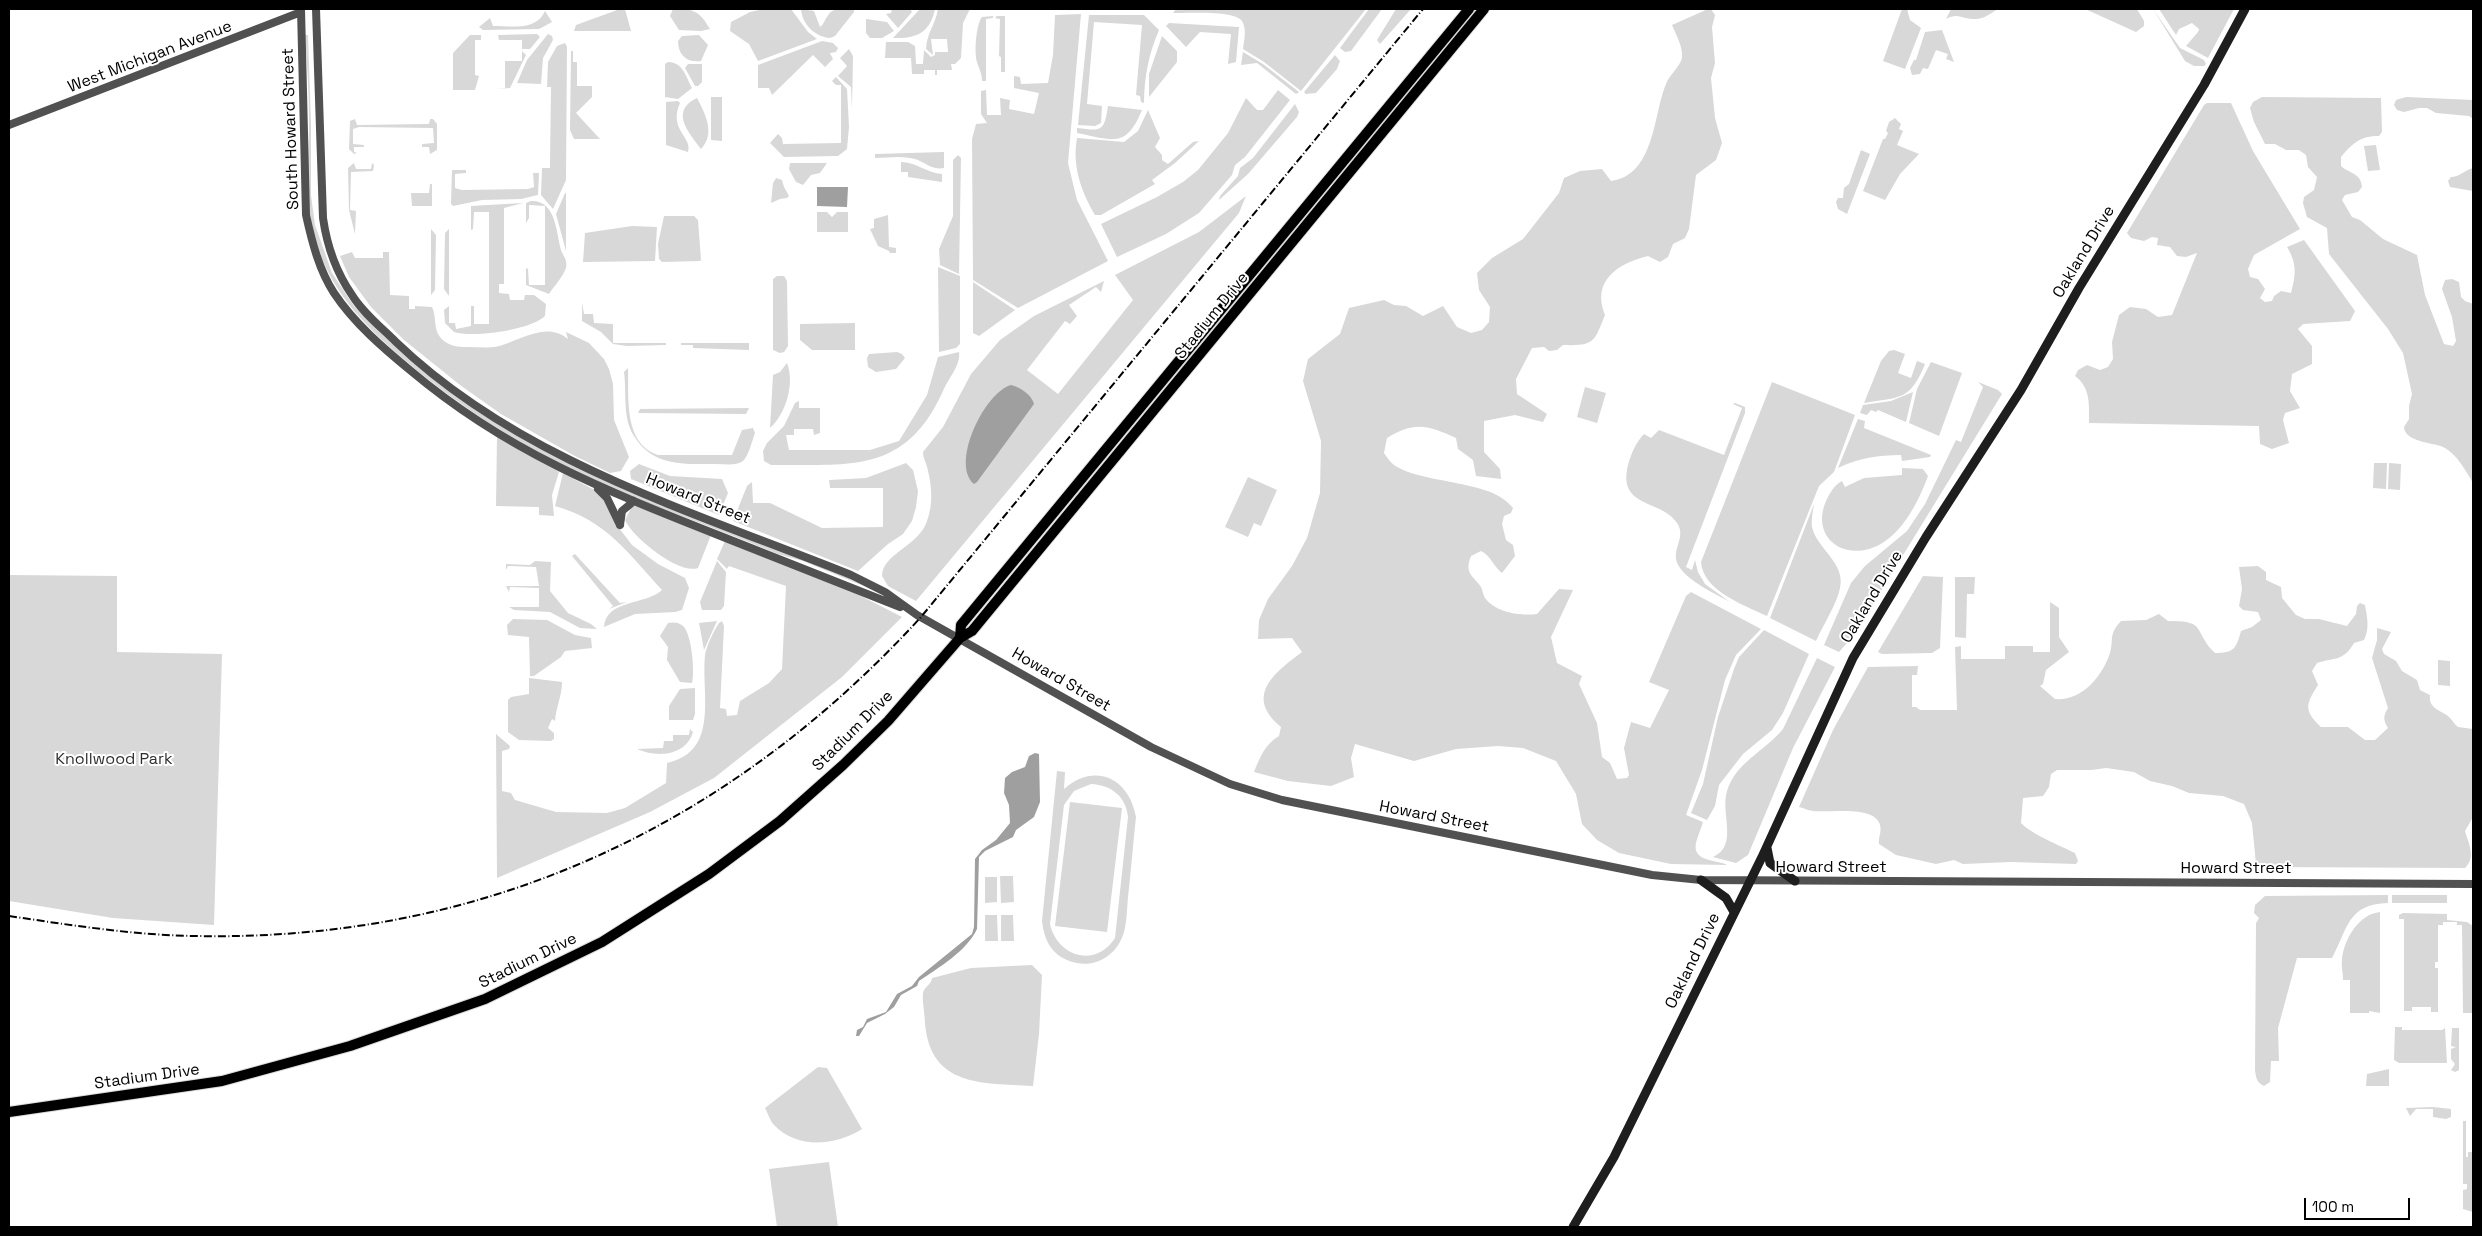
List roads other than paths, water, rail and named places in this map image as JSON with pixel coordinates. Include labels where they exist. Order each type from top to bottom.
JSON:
[{"type":"main road","name":"Stadium Drive","points":[[960,638],[960,625],[1470,9]]},
{"type":"main road","name":"Stadium Drive","points":[[9,1112],[222,1081],[350,1046],[486,999],[602,942],[709,874],[780,821],[843,765],[888,721],[960,638],[972,631],[1484,9]]},
{"type":"main road","name":"Oakland Drive","points":[[1573,1227],[1614,1157],[1750,881],[1853,658],[1926,537],[2021,390],[2079,288],[2204,85],[2245,9]]},
{"type":"main road","points":[[1766,847],[1770,863],[1795,882]]},
{"type":"main road","points":[[1701,880],[1726,898],[1734,912]]},
{"type":"street","name":"South Howard Street","points":[[316,9],[323,218],[333,260],[352,297],[362,309],[438,378],[481,408]]},
{"type":"street","name":"South Howard Street","points":[[301,10],[306,215],[312,241],[335,294],[376,339],[452,404],[524,450],[585,481],[914,612]]},
{"type":"street","name":"West Michigan Avenue","points":[[9,125],[301,10]]},
{"type":"street","name":"Howard Street","points":[[481,408],[554,452],[618,482],[851,575],[885,592],[914,612],[1152,747],[1206,775],[1282,800],[1652,875],[1701,880],[1795,882],[2473,884]]},
{"type":"street","points":[[585,481],[603,494],[620,525],[622,511],[634,501]]},
{"type":"railway","points":[[9,916],[125,932],[195,936],[301,933],[402,918],[500,893],[593,858],[682,812],[766,757],[846,692],[921,617],[1423,9]]},
{"type":"park label","name":"Knollwood Park","points":[[114,760]]}]
